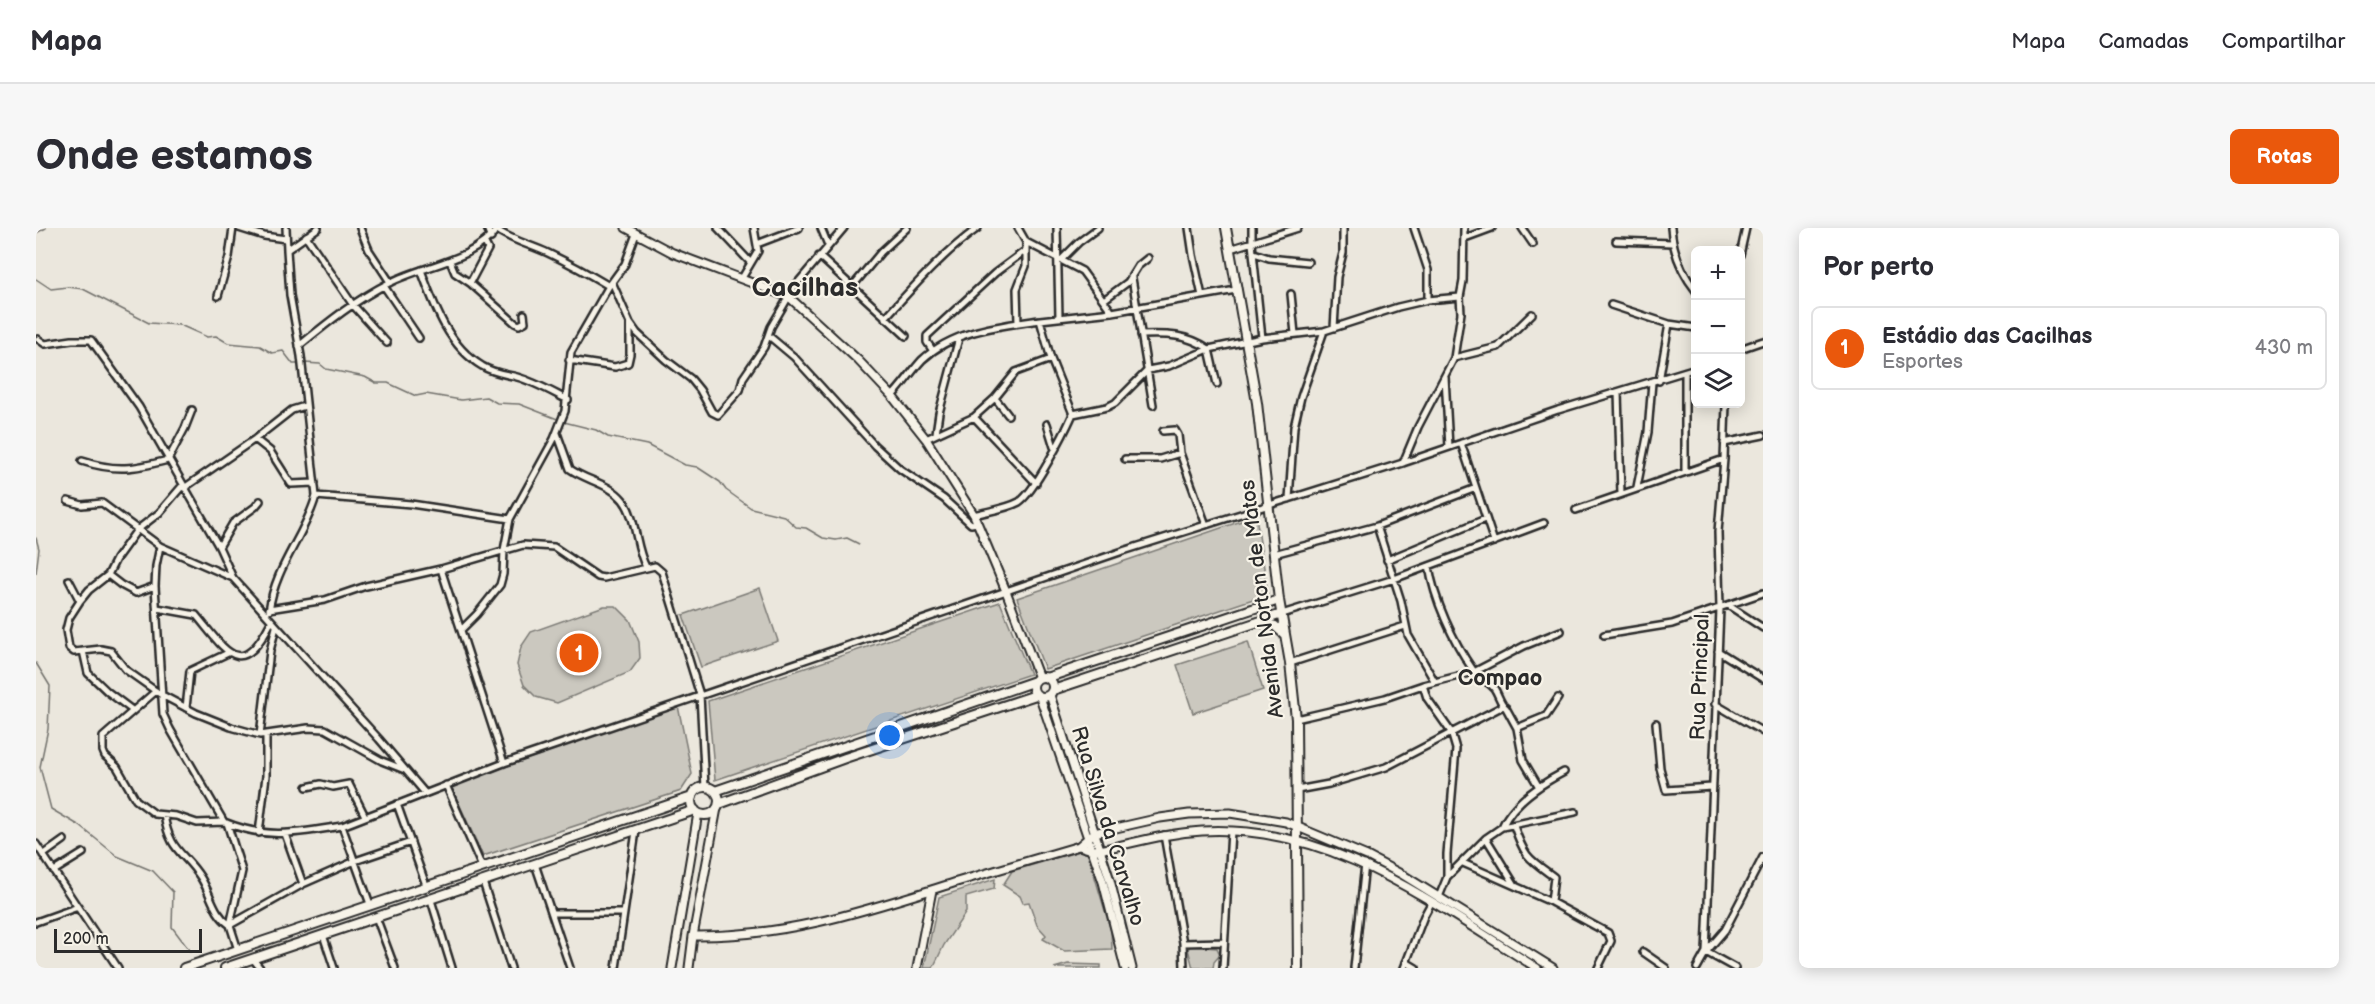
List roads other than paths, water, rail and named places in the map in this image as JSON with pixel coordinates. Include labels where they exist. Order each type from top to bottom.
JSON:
[{"type":"main road","name":"Avenida Norton de Matos","points":[[1226,228],[1257,403],[1279,600],[1290,663],[1296,719],[1298,968]]},
{"type":"main road","points":[[184,968],[692,797],[698,789],[705,787],[715,791],[1040,679],[1279,600]]},
{"type":"main road","points":[[225,968],[636,831],[697,812],[709,814],[718,806],[835,762],[1282,614]]},
{"type":"main road","points":[[1256,621],[1275,626],[1285,635]]},
{"type":"main road","points":[[1040,679],[1052,683],[1051,692]]},
{"type":"main road","points":[[1038,696],[1033,689],[1040,679]]},
{"type":"main road","points":[[715,791],[718,806]]},
{"type":"main road","points":[[692,797],[692,804],[697,812]]},
{"type":"street","points":[[218,296],[229,257],[233,228]]},
{"type":"street","points":[[239,228],[257,235],[286,238]]},
{"type":"street","points":[[157,609],[196,615],[228,653],[239,656],[255,650],[270,615],[284,561],[313,508],[316,496],[315,483],[301,356],[290,295],[286,228]]},
{"type":"street","points":[[287,250],[318,228]]},
{"type":"street","points":[[360,228],[372,256],[390,282]]},
{"type":"street","points":[[487,228],[491,238]]},
{"type":"street","points":[[626,228],[673,253],[789,297],[858,360],[892,396],[926,439],[975,519],[1040,679]]},
{"type":"street","points":[[717,228],[750,262]]},
{"type":"street","points":[[742,278],[758,251],[754,228]]},
{"type":"street","points":[[757,244],[799,228]]},
{"type":"street","points":[[821,228],[828,245]]},
{"type":"street","points":[[299,346],[329,321],[384,285],[450,261],[486,243],[498,229],[511,239],[546,252],[611,284],[630,323],[638,333],[666,360],[691,379],[712,412],[718,415],[740,390],[743,378],[756,360],[769,336],[771,327],[795,286],[844,228]]},
{"type":"street","points":[[852,287],[881,252],[907,228]]},
{"type":"street","points":[[885,318],[924,275],[978,228]]},
{"type":"street","points":[[1018,228],[1026,242],[1026,266],[1017,290],[1018,323]]},
{"type":"street","points":[[1057,228],[1060,259],[1059,317]]},
{"type":"street","points":[[1060,259],[1098,228]]},
{"type":"street","points":[[1189,228],[1202,296]]},
{"type":"street","points":[[1252,228],[1262,338]]},
{"type":"street","points":[[1230,249],[1298,228]]},
{"type":"street","points":[[1334,328],[1337,277],[1343,253],[1343,228]]},
{"type":"street","points":[[1414,228],[1428,270],[1428,300]]},
{"type":"street","points":[[1402,463],[1454,358],[1461,321],[1464,228]]},
{"type":"street","points":[[1465,238],[1492,228]]},
{"type":"street","points":[[1522,228],[1533,244]]},
{"type":"street","points":[[1671,228],[1672,243],[1679,264],[1691,284]]},
{"type":"street","points":[[1742,246],[1746,228]]},
{"type":"street","points":[[460,630],[498,590],[503,574],[504,550],[510,519],[558,430],[565,411],[568,400],[571,352],[625,264],[635,232]]},
{"type":"street","points":[[306,236],[353,305],[387,343]]},
{"type":"street","points":[[1617,241],[1672,243]]},
{"type":"street","points":[[1026,242],[1082,271],[1105,298],[1112,312]]},
{"type":"street","points":[[470,283],[488,249],[486,243]]},
{"type":"street","points":[[933,351],[927,342],[927,336],[995,273],[1026,250]]},
{"type":"street","points":[[1254,253],[1269,258],[1308,262]]},
{"type":"street","points":[[819,256],[906,336]]},
{"type":"street","points":[[1105,298],[1132,278],[1138,266],[1148,258]]},
{"type":"street","points":[[450,261],[455,273],[470,283],[519,326],[525,322],[524,314]]},
{"type":"street","points":[[421,270],[448,333],[468,357],[487,369],[519,377],[568,400]]},
{"type":"street","points":[[1132,278],[1153,405]]},
{"type":"street","points":[[384,285],[419,338]]},
{"type":"street","points":[[892,396],[933,351],[987,327],[1112,312],[1236,290]]},
{"type":"street","points":[[1291,294],[1295,334]]},
{"type":"street","points":[[1072,414],[1101,409],[1115,403],[1148,370],[1168,366],[1209,349],[1262,338],[1324,331],[1428,300],[1460,297]]},
{"type":"street","points":[[1611,305],[1669,324],[1691,327]]},
{"type":"street","points":[[1454,358],[1498,347],[1532,314]]},
{"type":"street","points":[[769,336],[794,357],[900,469],[944,499],[971,524],[975,519],[1021,500],[1036,483],[1072,414],[1051,359],[1040,320]]},
{"type":"street","points":[[569,360],[615,367],[628,363],[630,323]]},
{"type":"street","points":[[1637,487],[1669,324]]},
{"type":"street","points":[[1289,499],[1294,427],[1301,397],[1324,331]]},
{"type":"street","points":[[1141,335],[1173,334],[1200,343],[1209,349],[1217,384]]},
{"type":"street","points":[[936,433],[959,338]]},
{"type":"street","points":[[38,339],[45,344],[91,340],[139,407],[219,547],[233,578],[270,615],[276,627],[379,739],[425,793]]},
{"type":"street","points":[[1745,347],[1763,341]]},
{"type":"street","points":[[926,439],[974,417],[995,398],[1016,372],[1051,359]]},
{"type":"street","points":[[158,692],[103,737],[103,751],[118,770],[136,800],[155,814],[176,816],[196,823],[226,822],[260,833],[285,834],[342,825],[504,763],[1006,591],[1558,410],[1691,370]]},
{"type":"street","points":[[1685,373],[1685,471]]},
{"type":"street","points":[[1445,377],[1449,447]]},
{"type":"street","points":[[1618,392],[1621,494]]},
{"type":"street","points":[[995,398],[1008,415]]},
{"type":"street","points":[[305,406],[292,410],[255,439],[184,487],[159,513],[136,530],[115,560],[108,575],[89,590],[69,618],[66,636],[71,651],[107,649],[126,670],[158,692],[186,708],[231,727],[263,735],[308,728],[325,729],[382,761],[406,771]]},
{"type":"street","name":"Rua Principal","points":[[1707,952],[1720,609],[1718,532],[1726,408]]},
{"type":"street","points":[[82,461],[135,469],[168,460],[185,429],[192,410]]},
{"type":"street","points":[[974,417],[1036,483]]},
{"type":"street","points":[[1047,424],[1054,447]]},
{"type":"street","points":[[558,430],[570,469],[596,480],[623,500],[632,522],[640,556],[646,567]]},
{"type":"street","points":[[1163,431],[1175,430],[1178,435],[1180,453],[1206,525]]},
{"type":"street","points":[[1724,443],[1763,435]]},
{"type":"street","points":[[255,439],[270,451],[291,484],[315,483]]},
{"type":"street","points":[[1461,443],[1494,542]]},
{"type":"street","points":[[1125,459],[1160,459],[1180,453]]},
{"type":"street","points":[[1576,510],[1637,487],[1724,459]]},
{"type":"street","points":[[1274,554],[1377,526],[1476,488]]},
{"type":"street","points":[[316,496],[411,504],[510,519]]},
{"type":"street","points":[[68,501],[82,505],[102,503],[160,546],[233,578]]},
{"type":"street","points":[[219,547],[233,523],[260,501]]},
{"type":"street","points":[[1387,560],[1485,519]]},
{"type":"street","points":[[1282,614],[1394,579],[1544,522]]},
{"type":"street","points":[[1377,526],[1401,601],[1405,626],[1415,651],[1435,682]]},
{"type":"street","points":[[270,615],[366,586],[441,569],[523,545],[554,547],[598,577],[604,578],[655,566],[662,572],[700,695],[705,787]]},
{"type":"street","points":[[160,546],[155,586],[158,692],[163,714],[170,729],[226,822],[242,871],[230,926]]},
{"type":"street","points":[[1429,566],[1431,580],[1447,624],[1474,672],[1493,687],[1506,708],[1517,728],[1523,760],[1539,787]]},
{"type":"street","points":[[441,569],[504,763]]},
{"type":"street","points":[[108,575],[130,592],[136,593],[155,586]]},
{"type":"street","points":[[69,580],[80,602]]},
{"type":"street","points":[[1604,635],[1672,624],[1763,593]]},
{"type":"street","points":[[1728,604],[1763,628]]},
{"type":"street","points":[[1290,663],[1405,626]]},
{"type":"street","points":[[260,833],[266,776],[263,735],[270,651],[276,627]]},
{"type":"street","points":[[1296,719],[1385,698],[1423,685],[1474,672],[1531,643],[1561,631]]},
{"type":"street","points":[[83,651],[88,673],[132,711]]},
{"type":"street","points":[[1718,651],[1763,679]]},
{"type":"street","points":[[186,708],[189,671],[228,653]]},
{"type":"street","points":[[1423,685],[1427,698],[1451,732],[1456,749],[1447,877],[1439,897]]},
{"type":"street","name":"Rua Silva da Carvalho","points":[[1051,692],[1091,835]]},
{"type":"street","name":"Rua Silva da Carvalho","points":[[1038,696],[1091,835],[1132,968]]},
{"type":"street","points":[[1517,728],[1546,716],[1558,698]]},
{"type":"street","points":[[1715,704],[1763,732]]},
{"type":"street","points":[[1298,790],[1329,784],[1386,767],[1503,706]]},
{"type":"street","points":[[1656,723],[1660,768],[1665,790],[1712,787]]},
{"type":"street","points":[[1447,877],[1486,838],[1502,827],[1524,799],[1564,772]]},
{"type":"street","points":[[307,787],[321,784],[333,787],[349,784],[365,816]]},
{"type":"street","points":[[446,785],[483,867]]},
{"type":"street","points":[[397,804],[426,885]]},
{"type":"street","points":[[689,968],[702,883],[718,806]]},
{"type":"street","points":[[672,968],[697,812]]},
{"type":"street","points":[[693,936],[733,936],[805,926],[892,903],[1079,846],[1091,835],[1107,829],[1160,818],[1214,812],[1271,818],[1298,826],[1367,856],[1439,897],[1552,968]]},
{"type":"street","points":[[1502,827],[1575,812]]},
{"type":"street","points":[[164,815],[173,845],[200,876],[214,910],[230,926],[238,950]]},
{"type":"street","points":[[342,825],[370,904]]},
{"type":"street","points":[[1514,826],[1526,855],[1535,865],[1554,877],[1551,902]]},
{"type":"street","points":[[1107,829],[1100,839],[1104,846],[1113,847]]},
{"type":"street","points":[[616,968],[636,831]]},
{"type":"street","points":[[1079,846],[1096,850],[1164,835],[1201,831],[1258,833],[1298,840],[1365,864],[1387,875],[1537,968]]},
{"type":"street","points":[[1223,968],[1231,831]]},
{"type":"street","points":[[285,834],[303,884]]},
{"type":"street","points":[[1164,835],[1183,943],[1184,968]]},
{"type":"street","points":[[1486,838],[1516,886]]},
{"type":"street","points":[[40,852],[63,840]]},
{"type":"street","points":[[230,926],[303,884],[355,861],[411,842]]},
{"type":"street","points":[[36,844],[116,967]]},
{"type":"street","points":[[54,871],[83,853]]},
{"type":"street","points":[[1697,968],[1725,930],[1763,857]]},
{"type":"street","points":[[1462,863],[1551,902],[1611,936],[1610,945],[1598,968]]},
{"type":"street","points":[[536,864],[570,968]]},
{"type":"street","points":[[1354,968],[1365,864]]},
{"type":"street","points":[[686,877],[696,875],[702,883]]},
{"type":"street","points":[[483,882],[511,968]]},
{"type":"street","points":[[917,968],[932,890]]},
{"type":"street","points":[[431,900],[452,968]]},
{"type":"street","points":[[1416,968],[1405,965],[1431,903]]},
{"type":"street","points":[[36,922],[78,907]]},
{"type":"street","points":[[553,913],[623,914]]},
{"type":"street","points":[[376,917],[395,968]]},
{"type":"street","name":"Rua Silva da Carvalho","points":[[1118,922],[1125,968]]},
{"type":"street","points":[[323,935],[334,968]]},
{"type":"street","points":[[1183,943],[1224,942]]},
{"type":"street","points":[[1643,952],[1666,968]]},
{"type":"street","points":[[1707,952],[1735,968]]},
{"type":"street","points":[[253,959],[260,968]]},
{"type":"waterway","points":[[36,233],[46,228]]},
{"type":"waterway","points":[[36,279],[51,289],[68,287],[83,289],[149,323],[180,325],[207,337],[216,336],[228,343],[260,346],[272,353],[283,351],[293,364],[300,364]]},
{"type":"waterway","points":[[305,363],[320,364],[326,369],[365,377],[376,383],[388,383],[416,396],[426,394],[461,400],[486,397],[497,403],[519,404],[560,420]]},
{"type":"waterway","points":[[564,422],[596,430],[608,437],[647,445],[685,465],[697,467],[720,482],[726,490],[751,508],[784,516],[796,527],[806,528],[823,538],[836,540],[847,538],[859,544]]},
{"type":"waterway","points":[[36,538],[39,549],[36,573]]},
{"type":"waterway","points":[[36,663],[50,686],[48,729],[40,767],[51,809],[80,826],[117,856],[153,871],[173,892],[172,927],[190,951]]},
{"type":"place","name":"Estádio das Cacilhas","points":[[579,653]]},
{"type":"district","name":"Cacilhas","points":[[805,288]]},
{"type":"district","name":"Compao","points":[[1500,678]]}]
